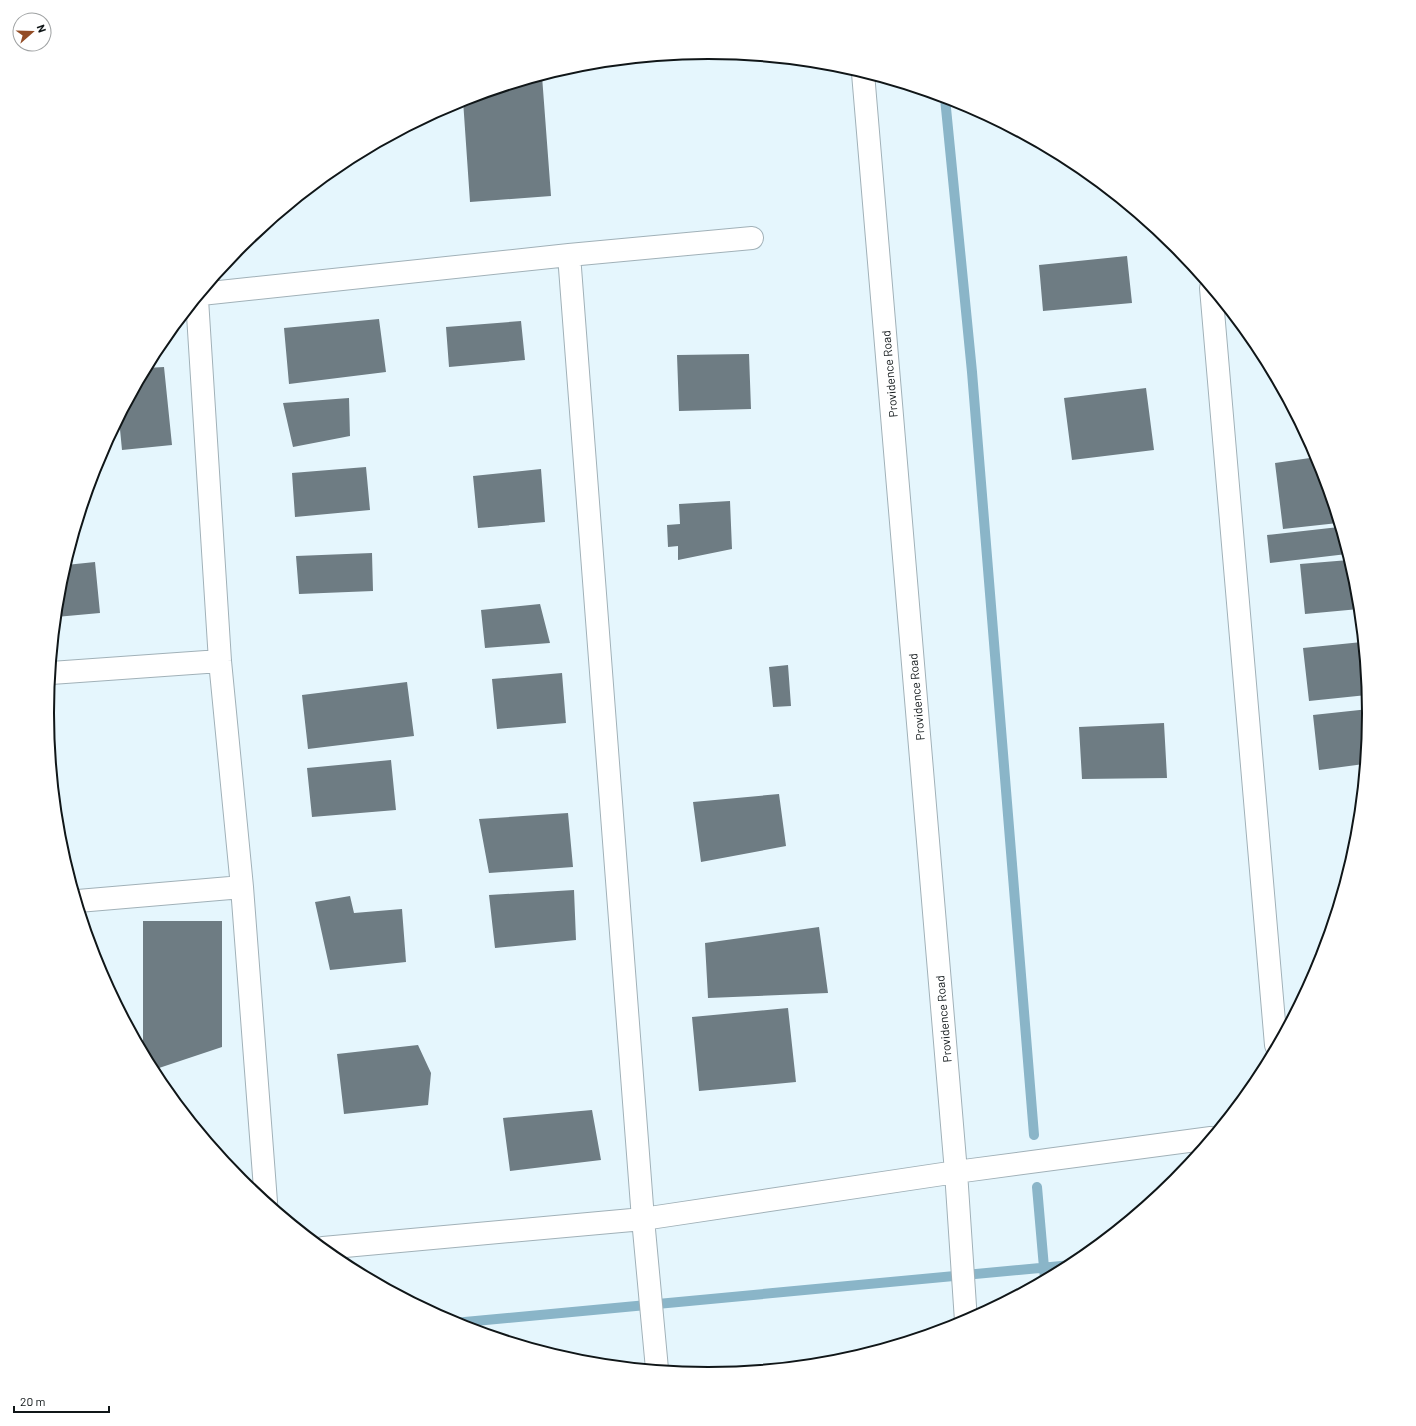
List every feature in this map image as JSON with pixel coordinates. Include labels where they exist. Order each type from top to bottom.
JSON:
[{"type":"street","name":"Providence Road","points":[[863,78],[956,1172],[966,1314]]},
{"type":"street","points":[[207,293],[569,255],[752,238]]},
{"type":"street","points":[[569,255],[643,1219],[657,1365]]},
{"type":"street","points":[[1212,296],[1275,1038]]},
{"type":"street","points":[[197,305],[220,661],[242,887],[265,1194]]},
{"type":"street","points":[[55,673],[220,661]]},
{"type":"street","points":[[82,901],[242,887]]},
{"type":"street","points":[[331,1247],[643,1219],[956,1172],[1204,1139]]},
{"type":"building","points":[[542,80],[551,196],[470,202],[463,107]]},
{"type":"building","points":[[1127,256],[1132,303],[1043,311],[1039,265]]},
{"type":"building","points":[[379,319],[386,372],[289,384],[284,328]]},
{"type":"building","points":[[521,321],[525,360],[449,367],[446,327]]},
{"type":"building","points":[[749,354],[751,409],[679,411],[677,355]]},
{"type":"building","points":[[164,367],[172,445],[122,450],[120,427],[153,368]]},
{"type":"building","points":[[1146,388],[1154,450],[1072,460],[1064,398]]},
{"type":"building","points":[[349,398],[350,436],[293,447],[283,403]]},
{"type":"building","points":[[1310,458],[1333,523],[1283,529],[1275,463]]},
{"type":"building","points":[[366,467],[370,510],[295,517],[292,473]]},
{"type":"building","points":[[541,469],[545,522],[478,528],[473,476]]},
{"type":"building","points":[[730,501],[732,549],[678,560],[678,546],[668,547],[667,525],[680,524],[679,504]]},
{"type":"building","points":[[1335,527],[1342,555],[1270,563],[1267,535]]},
{"type":"building","points":[[372,553],[373,591],[299,594],[296,556]]},
{"type":"building","points":[[1344,560],[1353,610],[1305,614],[1300,564]]},
{"type":"building","points":[[95,562],[100,613],[62,616],[72,564]]},
{"type":"building","points":[[540,604],[550,643],[485,648],[481,610]]},
{"type":"building","points":[[1358,642],[1361,670],[1362,696],[1309,701],[1303,648]]},
{"type":"building","points":[[788,665],[791,706],[773,707],[769,667]]},
{"type":"building","points":[[562,673],[566,723],[497,729],[492,679]]},
{"type":"building","points":[[407,682],[414,736],[308,749],[302,695]]},
{"type":"building","points":[[1362,710],[1360,765],[1319,770],[1313,715]]},
{"type":"building","points":[[1164,723],[1167,778],[1082,779],[1079,727]]},
{"type":"building","points":[[391,760],[396,810],[312,817],[307,768]]},
{"type":"building","points":[[779,794],[786,846],[701,862],[693,802]]},
{"type":"building","points":[[568,813],[573,867],[489,873],[479,819]]},
{"type":"building","points":[[574,890],[576,940],[495,948],[489,895]]},
{"type":"building","points":[[350,896],[354,913],[402,909],[406,962],[330,970],[315,902]]},
{"type":"building","points":[[143,921],[222,921],[222,1047],[159,1068],[143,1042]]},
{"type":"building","points":[[819,927],[828,993],[708,998],[705,943]]},
{"type":"building","points":[[788,1008],[796,1082],[699,1091],[692,1017]]},
{"type":"building","points":[[418,1045],[431,1073],[428,1105],[344,1114],[337,1054]]},
{"type":"building","points":[[592,1110],[601,1160],[510,1171],[503,1118]]},
{"type":"waterway","points":[[946,104],[972,372],[1034,1135]]},
{"type":"waterway","points":[[1037,1187],[1044,1273]]},
{"type":"waterway","points":[[470,1321],[1055,1267]]}]
